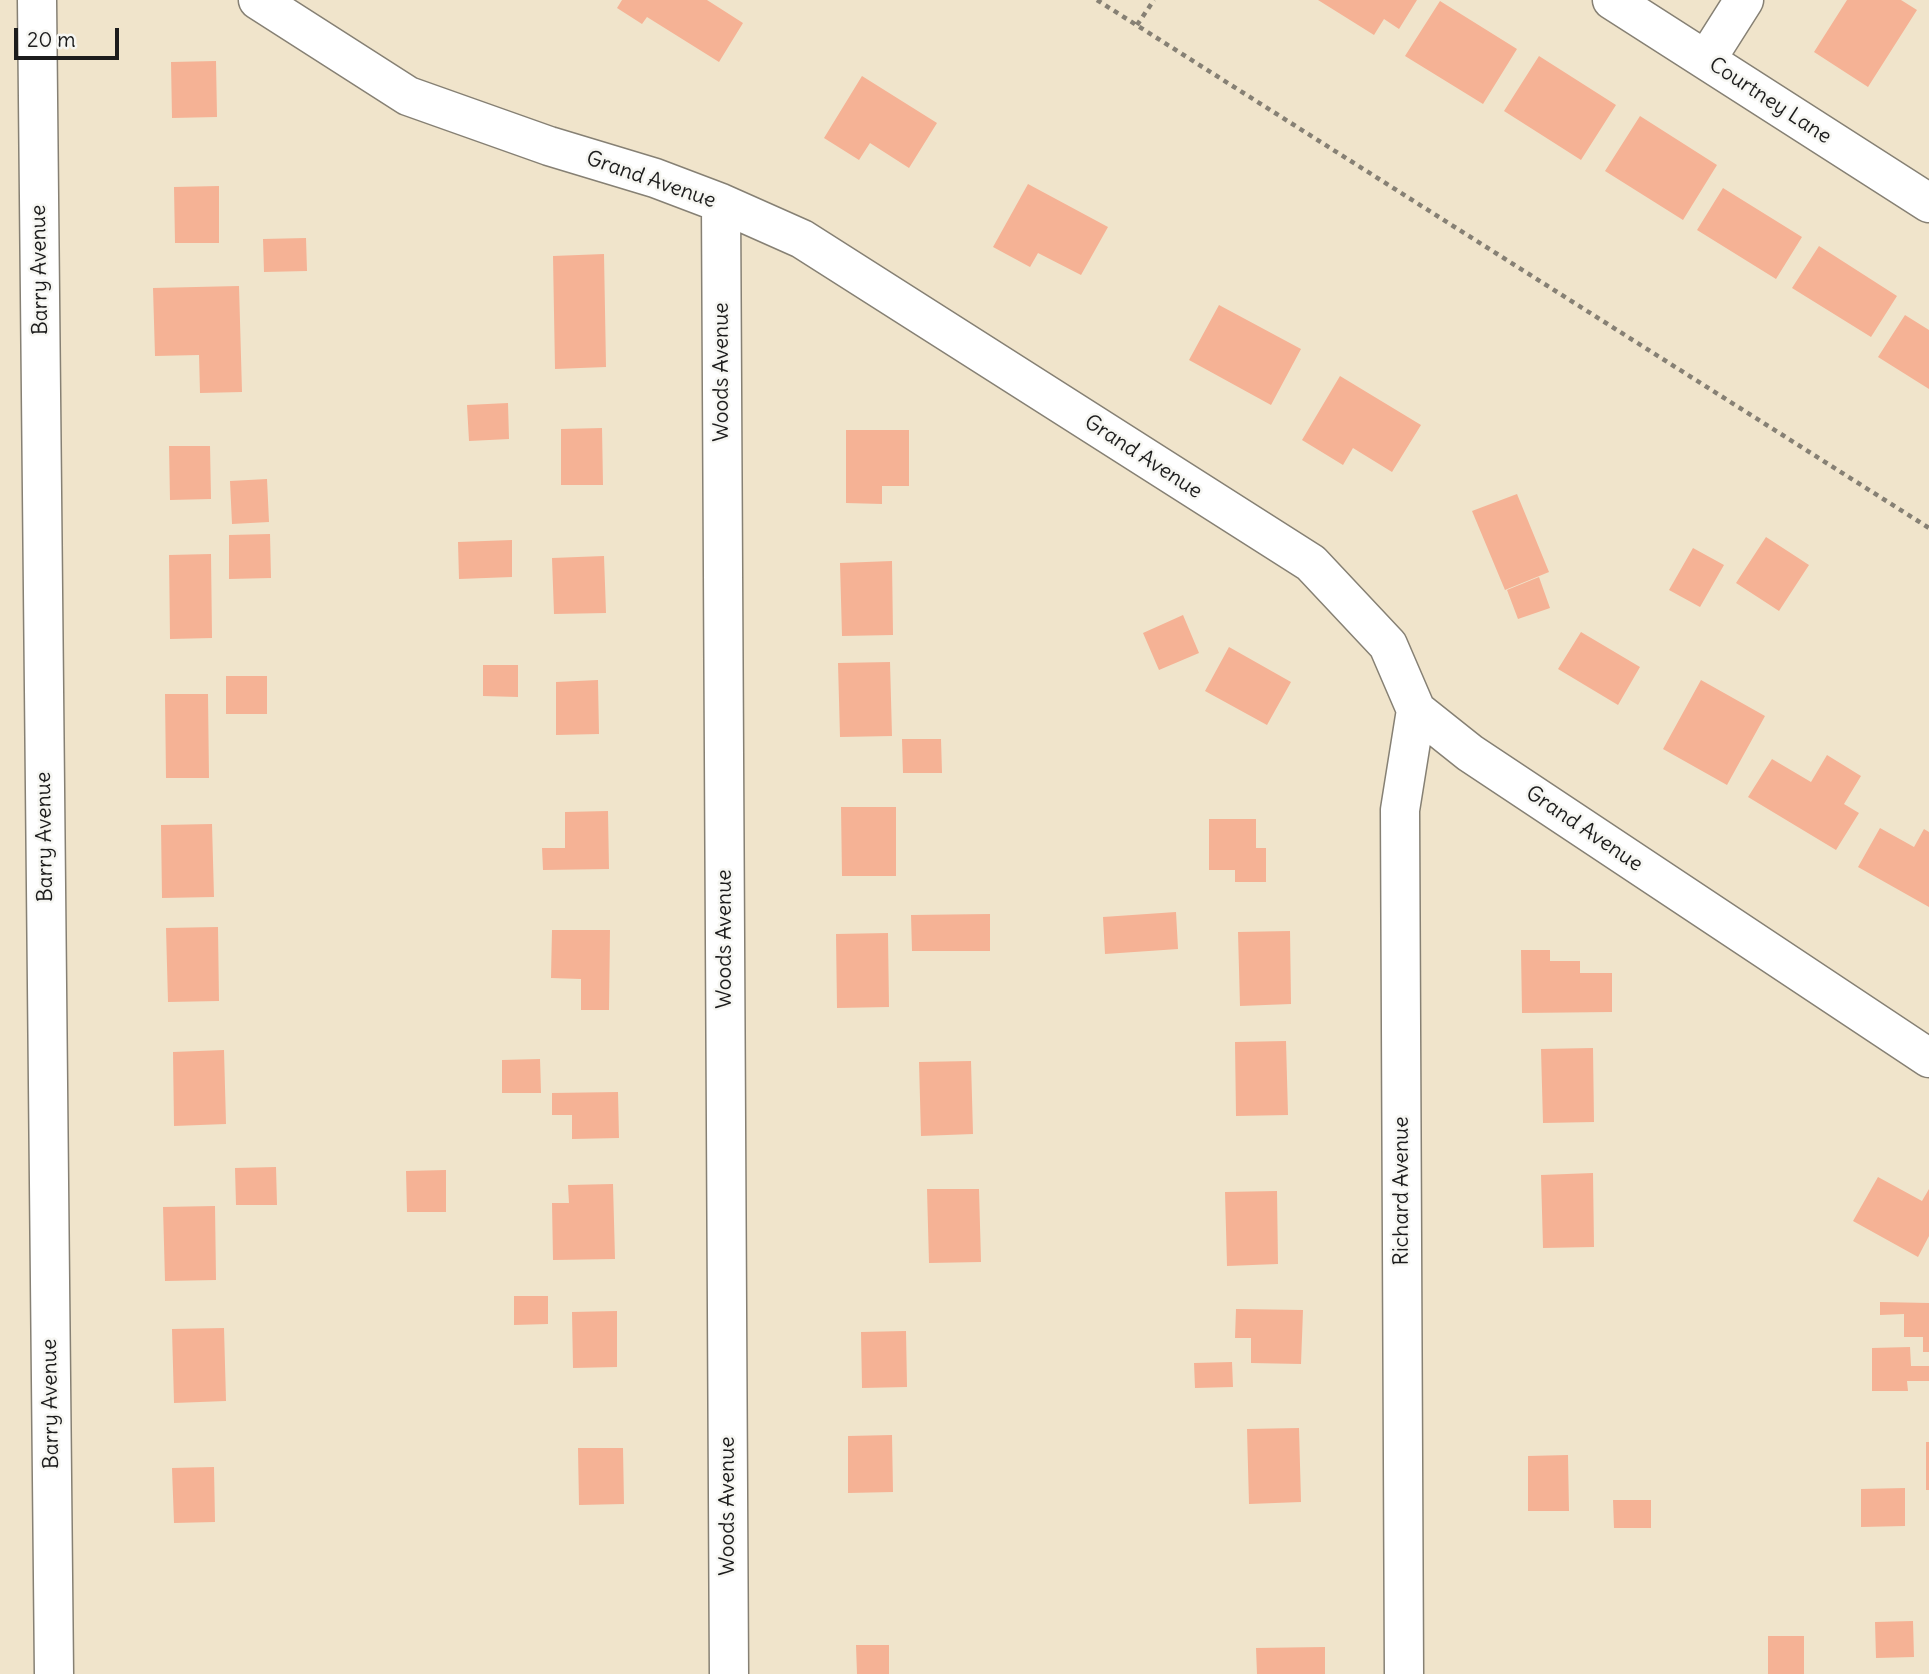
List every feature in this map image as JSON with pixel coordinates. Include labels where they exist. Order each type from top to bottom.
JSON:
[{"type":"street","name":"Barry Avenue","points":[[37,0],[54,1674]]},
{"type":"street","name":"Grand Avenue","points":[[258,0],[408,96],[548,146],[655,178],[802,239],[1311,564],[1388,645],[1416,710],[1470,753],[1929,1058]]},
{"type":"street","name":"Courtney Lane","points":[[1612,0],[1929,203]]},
{"type":"street","points":[[1706,60],[1744,0]]},
{"type":"street","name":"Woods Avenue","points":[[722,204],[729,1674]]},
{"type":"street","name":"Richard Avenue","points":[[1404,1674],[1400,810],[1416,710]]},
{"type":"path","points":[[1097,0],[1929,528]]},
{"type":"path","points":[[1137,26],[1154,0]]},
{"type":"building","points":[[622,0],[707,0],[743,23],[719,62],[647,17],[642,24],[617,8]]},
{"type":"building","points":[[1318,0],[1417,0],[1399,29],[1384,19],[1374,35]]},
{"type":"building","points":[[1847,0],[1901,0],[1917,10],[1868,87],[1814,52]]},
{"type":"building","points":[[1440,1],[1517,49],[1483,104],[1405,56]]},
{"type":"building","points":[[1539,56],[1616,105],[1581,160],[1504,111]]},
{"type":"building","points":[[216,61],[217,117],[172,118],[171,62]]},
{"type":"building","points":[[862,76],[937,123],[909,168],[870,143],[859,160],[824,138]]},
{"type":"building","points":[[1640,116],[1717,165],[1683,220],[1605,171]]},
{"type":"building","points":[[1028,184],[1108,227],[1081,275],[1038,253],[1030,267],[993,247]]},
{"type":"building","points":[[219,186],[219,243],[175,243],[174,187]]},
{"type":"building","points":[[1723,188],[1802,237],[1776,279],[1697,230]]},
{"type":"building","points":[[306,238],[307,271],[264,272],[263,239]]},
{"type":"building","points":[[1819,246],[1897,296],[1871,337],[1792,288]]},
{"type":"building","points":[[604,254],[606,367],[555,369],[553,256]]},
{"type":"building","points":[[239,286],[242,392],[200,393],[199,355],[155,356],[153,288]]},
{"type":"building","points":[[1219,305],[1301,349],[1271,405],[1189,360]]},
{"type":"building","points":[[1905,315],[1929,330],[1929,389],[1878,357]]},
{"type":"building","points":[[1340,376],[1421,425],[1392,472],[1353,448],[1343,465],[1302,440]]},
{"type":"building","points":[[508,403],[509,439],[469,441],[467,405]]},
{"type":"building","points":[[602,428],[603,485],[561,485],[561,429]]},
{"type":"building","points":[[846,430],[909,430],[909,486],[882,486],[882,504],[846,503]]},
{"type":"building","points":[[169,446],[210,446],[211,499],[170,500]]},
{"type":"building","points":[[267,479],[269,522],[232,524],[230,481]]},
{"type":"building","points":[[1517,494],[1549,572],[1505,590],[1472,511]]},
{"type":"building","points":[[270,534],[271,578],[229,579],[229,535]]},
{"type":"building","points":[[1766,537],[1809,565],[1779,611],[1736,583]]},
{"type":"building","points":[[512,540],[512,577],[459,579],[458,542]]},
{"type":"building","points":[[1693,548],[1724,565],[1700,607],[1669,590]]},
{"type":"building","points":[[211,554],[212,638],[170,639],[169,555]]},
{"type":"building","points":[[604,556],[606,613],[554,614],[552,558]]},
{"type":"building","points":[[892,561],[893,635],[842,636],[840,563]]},
{"type":"building","points":[[1539,577],[1550,608],[1518,619],[1507,590]]},
{"type":"building","points":[[1183,615],[1199,653],[1159,670],[1143,633]]},
{"type":"building","points":[[1581,632],[1640,667],[1618,705],[1558,669]]},
{"type":"building","points":[[1229,647],[1291,682],[1267,725],[1205,691]]},
{"type":"building","points":[[890,662],[892,736],[840,737],[838,663]]},
{"type":"building","points":[[483,665],[518,665],[518,697],[483,696]]},
{"type":"building","points":[[226,676],[267,676],[267,714],[226,714]]},
{"type":"building","points":[[598,680],[599,734],[556,735],[556,682]]},
{"type":"building","points":[[1701,680],[1765,716],[1727,785],[1663,749]]},
{"type":"building","points":[[165,694],[208,694],[209,778],[166,778]]},
{"type":"building","points":[[902,739],[941,739],[942,773],[903,773]]},
{"type":"building","points":[[1827,755],[1861,776],[1844,804],[1859,813],[1836,850],[1748,797],[1772,759],[1811,782]]},
{"type":"building","points":[[841,807],[896,807],[896,876],[842,876]]},
{"type":"building","points":[[608,811],[609,869],[543,870],[542,848],[565,848],[565,812]]},
{"type":"building","points":[[1209,819],[1256,819],[1256,848],[1266,848],[1266,882],[1235,882],[1235,870],[1209,870]]},
{"type":"building","points":[[212,824],[214,897],[162,898],[161,825]]},
{"type":"building","points":[[1880,828],[1914,847],[1924,829],[1929,832],[1929,907],[1858,867]]},
{"type":"building","points":[[1176,912],[1178,949],[1105,954],[1103,917]]},
{"type":"building","points":[[990,914],[990,951],[912,951],[911,915]]},
{"type":"building","points":[[218,927],[219,1001],[168,1002],[166,928]]},
{"type":"building","points":[[552,930],[610,930],[609,1010],[581,1010],[581,979],[551,978]]},
{"type":"building","points":[[1290,931],[1291,1004],[1240,1006],[1238,932]]},
{"type":"building","points":[[888,933],[889,1007],[837,1008],[836,934]]},
{"type":"building","points":[[1521,950],[1550,950],[1550,961],[1580,961],[1580,973],[1612,973],[1612,1012],[1522,1013]]},
{"type":"building","points":[[1286,1041],[1288,1115],[1236,1116],[1235,1042]]},
{"type":"building","points":[[1593,1048],[1594,1122],[1543,1123],[1541,1049]]},
{"type":"building","points":[[224,1050],[226,1124],[174,1126],[173,1052]]},
{"type":"building","points":[[540,1059],[541,1093],[502,1093],[502,1060]]},
{"type":"building","points":[[971,1061],[973,1134],[921,1136],[919,1062]]},
{"type":"building","points":[[618,1092],[619,1138],[572,1139],[572,1115],[552,1115],[552,1093]]},
{"type":"building","points":[[276,1167],[277,1205],[236,1205],[235,1168]]},
{"type":"building","points":[[446,1170],[446,1212],[407,1212],[406,1171]]},
{"type":"building","points":[[1593,1173],[1594,1247],[1543,1248],[1541,1175]]},
{"type":"building","points":[[1878,1177],[1922,1201],[1929,1189],[1929,1236],[1918,1257],[1853,1221]]},
{"type":"building","points":[[613,1184],[615,1259],[553,1260],[552,1203],[569,1203],[568,1185]]},
{"type":"building","points":[[927,1189],[979,1189],[981,1262],[929,1263]]},
{"type":"building","points":[[1277,1191],[1278,1264],[1227,1266],[1225,1192]]},
{"type":"building","points":[[215,1206],[216,1280],[165,1281],[163,1207]]},
{"type":"building","points":[[514,1296],[548,1296],[548,1324],[514,1325]]},
{"type":"building","points":[[1880,1302],[1929,1303],[1929,1352],[1923,1352],[1923,1337],[1904,1337],[1904,1314],[1880,1315]]},
{"type":"building","points":[[1236,1309],[1303,1310],[1301,1364],[1251,1363],[1251,1338],[1235,1338]]},
{"type":"building","points":[[617,1311],[617,1367],[573,1368],[572,1312]]},
{"type":"building","points":[[224,1328],[226,1401],[174,1403],[172,1329]]},
{"type":"building","points":[[906,1331],[907,1387],[862,1388],[861,1332]]},
{"type":"building","points":[[1910,1347],[1911,1366],[1929,1366],[1929,1381],[1907,1381],[1908,1391],[1872,1391],[1872,1348]]},
{"type":"building","points":[[1232,1362],[1233,1387],[1195,1388],[1194,1363]]},
{"type":"building","points":[[1299,1428],[1301,1502],[1249,1504],[1247,1429]]},
{"type":"building","points":[[892,1435],[893,1492],[848,1493],[848,1436]]},
{"type":"building","points":[[1926,1442],[1929,1442],[1929,1490],[1926,1490]]},
{"type":"building","points":[[578,1448],[623,1448],[624,1504],[579,1505]]},
{"type":"building","points":[[1568,1455],[1569,1511],[1528,1511],[1528,1456]]},
{"type":"building","points":[[214,1467],[215,1522],[174,1523],[172,1468]]},
{"type":"building","points":[[1905,1488],[1905,1526],[1861,1527],[1861,1489]]},
{"type":"building","points":[[1613,1500],[1651,1500],[1651,1528],[1614,1528]]},
{"type":"building","points":[[1913,1621],[1914,1657],[1876,1658],[1875,1622]]},
{"type":"building","points":[[1768,1636],[1804,1636],[1804,1674],[1768,1674]]},
{"type":"building","points":[[856,1645],[889,1645],[889,1674],[857,1674]]},
{"type":"building","points":[[1325,1647],[1325,1674],[1257,1674],[1256,1648]]}]
